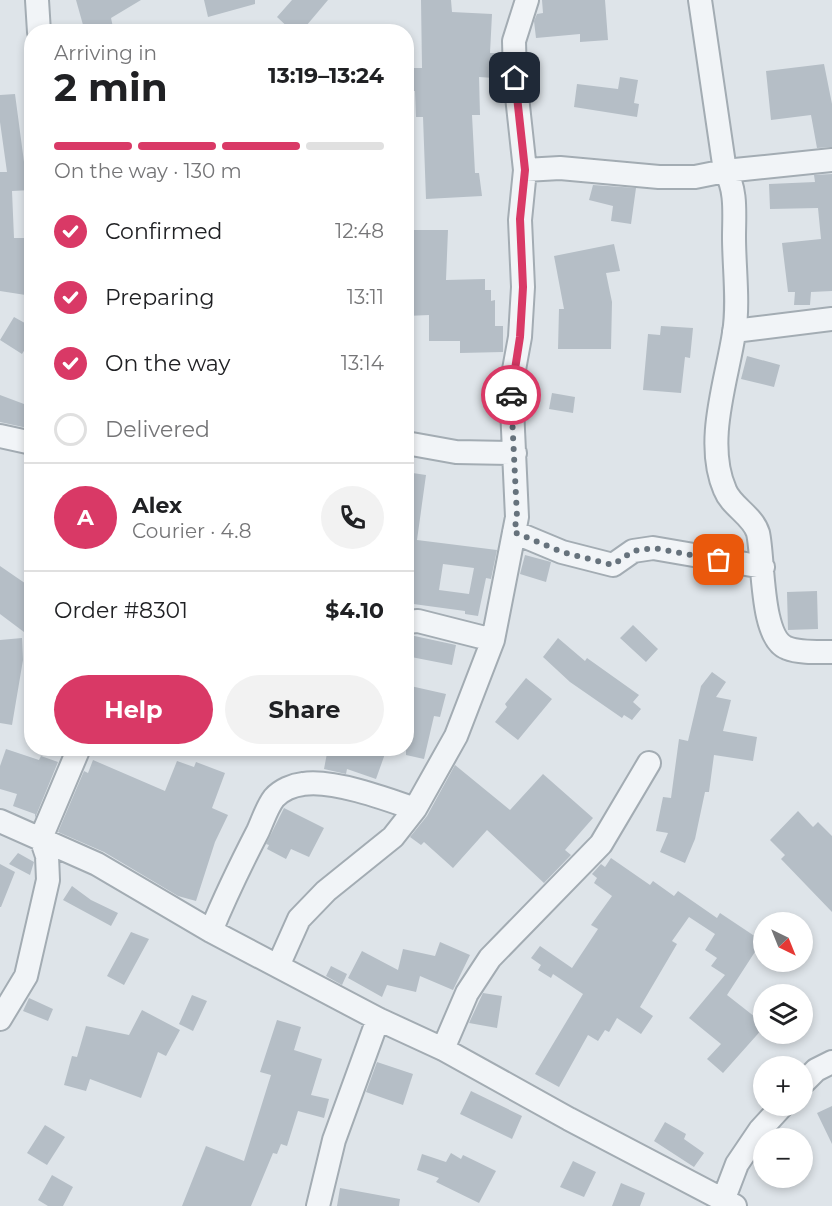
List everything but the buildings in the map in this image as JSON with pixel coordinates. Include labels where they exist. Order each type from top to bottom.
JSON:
[{"type":"street","points":[[37,0],[38,24]]},
{"type":"street","points":[[278,966],[299,919],[326,891],[393,837],[416,808],[456,736],[493,640],[517,517],[511,386],[520,337],[523,287],[520,219],[525,170],[515,78],[514,41],[527,0]]},
{"type":"street","points":[[700,0],[725,171],[731,180],[734,206],[734,331],[718,402],[718,458],[725,491],[757,530],[772,633],[779,644],[788,649],[832,652]]},
{"type":"street","points":[[525,170],[560,168],[683,177],[832,160]]},
{"type":"street","points":[[734,331],[832,319]]},
{"type":"street","points":[[0,436],[24,441]]},
{"type":"street","points":[[414,444],[456,452],[515,453]]},
{"type":"street","points":[[514,532],[562,552],[613,565],[633,551],[653,548],[763,567]]},
{"type":"street","points":[[414,621],[493,640]]},
{"type":"street","points":[[0,1019],[26,976],[48,880],[46,856],[41,838],[76,756]]},
{"type":"street","points":[[443,1049],[467,993],[489,958],[601,844],[649,763]]},
{"type":"street","points":[[211,932],[232,881],[268,809],[275,797],[287,788],[304,783],[319,784],[367,793],[416,808]]},
{"type":"street","points":[[0,821],[97,864],[211,932],[378,1019],[443,1049],[726,1204],[737,1164],[760,1130],[773,1116]]},
{"type":"street","points":[[318,1206],[334,1140],[378,1019]]},
{"type":"street","points":[[813,1073],[832,1062]]},
{"type":"way so far","points":[[511,395],[517,517],[514,532],[562,552],[613,565],[633,551],[653,548],[719,560]]},
{"type":"route","points":[[511,395],[520,337],[523,287],[520,219],[525,170],[515,78]]}]
